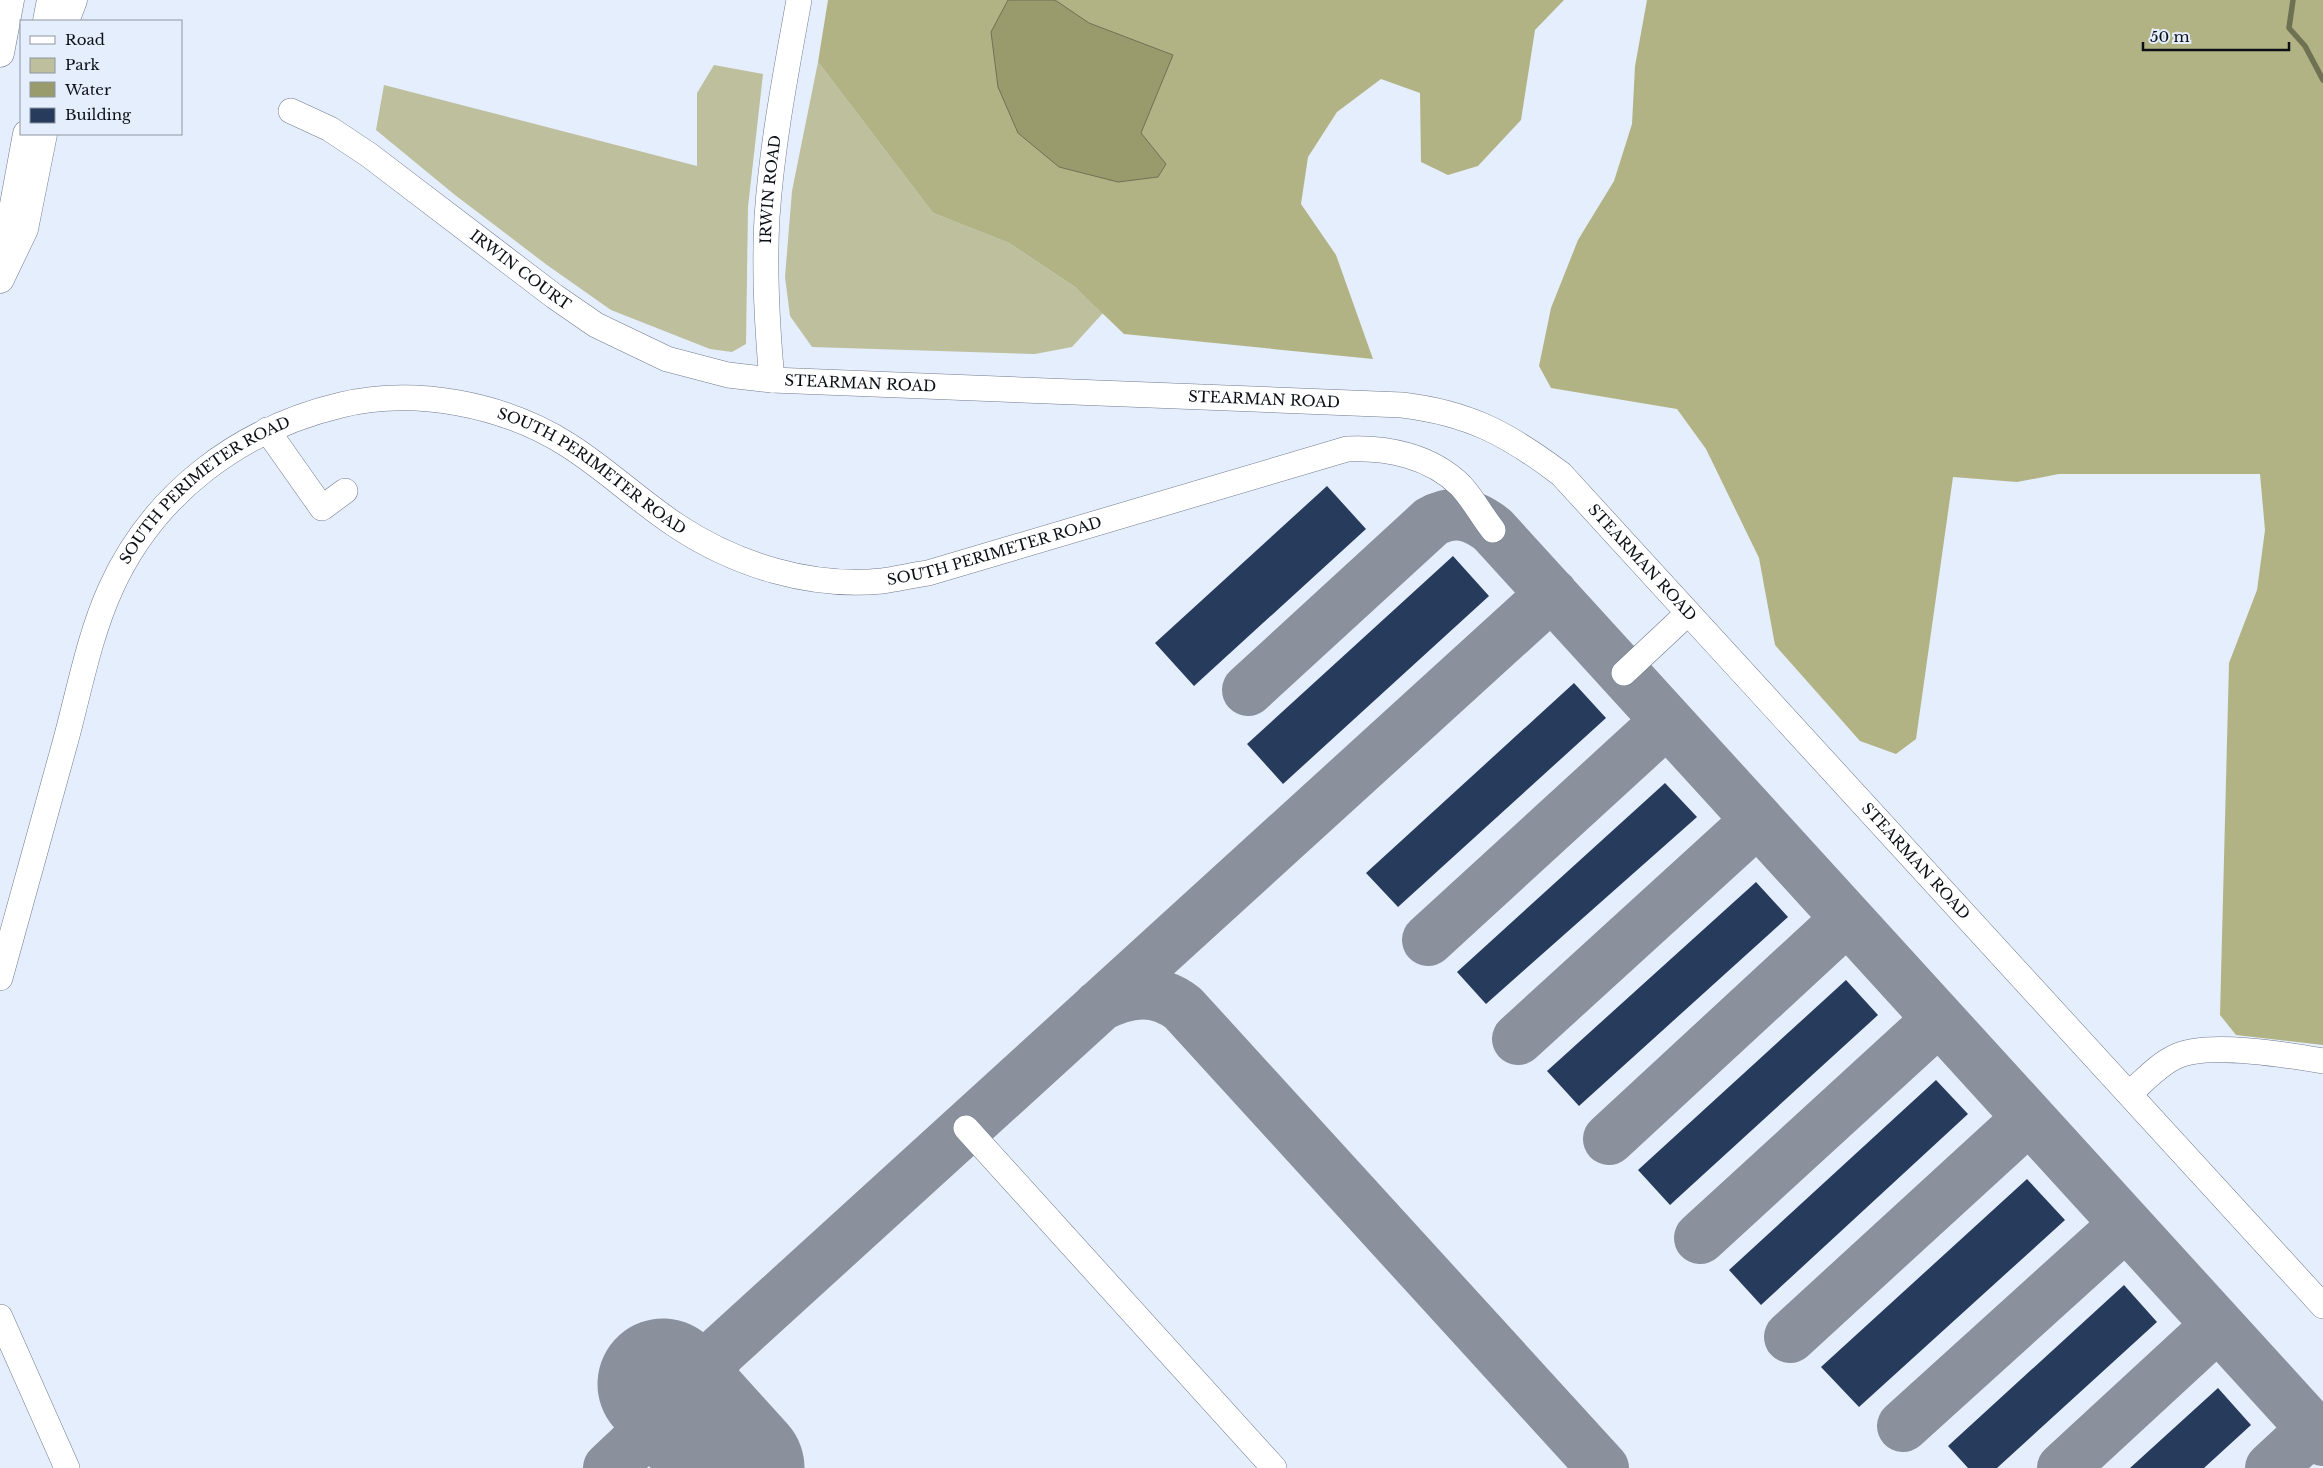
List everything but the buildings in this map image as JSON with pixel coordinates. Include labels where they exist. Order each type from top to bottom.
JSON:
[{"type":"main road","points":[[0,53],[10,0]]},
{"type":"main road","points":[[47,20],[51,0]]},
{"type":"main road","points":[[65,20],[73,0]]},
{"type":"main road","points":[[0,279],[27,135]]},
{"type":"main road","points":[[0,279],[24,229],[43,135]]},
{"type":"street","name":"IRWIN ROAD","points":[[772,380],[768,331],[767,216],[774,151],[800,0]]},
{"type":"street","name":"IRWIN COURT","points":[[291,111],[330,129],[369,155],[554,296],[596,325],[667,359],[728,375],[772,380]]},
{"type":"street","name":"STEARMAN ROAD","points":[[772,380],[1402,405],[1435,409],[1470,419],[1501,433],[1533,452],[1561,474],[2130,1093],[2323,1306]]},
{"type":"street","name":"SOUTH PERIMETER ROAD","points":[[0,978],[99,620],[124,562],[166,504],[187,482],[267,430],[320,410],[378,399],[433,400],[485,410],[540,429],[567,444],[675,525],[741,560],[773,571],[806,578],[842,582],[880,581],[928,573],[1347,449],[1389,450],[1408,455],[1444,472],[1461,486],[1493,530]]},
{"type":"street","points":[[267,430],[322,508],[345,491]]},
{"type":"street","points":[[1624,674],[1688,613]]},
{"type":"street","points":[[2130,1093],[2167,1062],[2190,1051],[2216,1049],[2323,1062]]},
{"type":"street","points":[[966,1128],[1274,1468]]},
{"type":"street","points":[[0,1317],[67,1468]]},
{"type":"green space","points":[[818,62],[933,213],[1009,243],[1075,287],[1103,313],[1072,347],[1035,354],[812,347],[790,316],[785,277],[792,191]]},
{"type":"green space","points":[[714,65],[763,74],[748,207],[746,344],[732,352],[710,349],[611,310],[547,265],[455,195],[376,130],[384,85],[697,166],[697,93]]},
{"type":"shaded area","points":[[828,0],[1564,0],[1535,30],[1521,120],[1478,166],[1448,175],[1421,162],[1420,93],[1381,79],[1337,112],[1308,157],[1301,204],[1336,255],[1373,359],[1124,334],[1075,287],[1009,243],[933,213],[818,62]]},
{"type":"shaded area","points":[[1647,0],[2323,0],[2323,1045],[2236,1035],[2220,1015],[2229,663],[2257,590],[2265,530],[2260,474],[2059,474],[2017,482],[1953,477],[1916,739],[1896,754],[1860,741],[1775,645],[1759,558],[1706,449],[1677,409],[1551,388],[1539,366],[1551,308],[1578,240],[1614,181],[1632,124],[1635,66]]},
{"type":"water","points":[[1008,0],[1055,0],[1089,23],[1173,55],[1141,133],[1166,164],[1158,177],[1118,182],[1059,167],[1018,133],[998,87],[991,32]]},
{"type":"waterway","points":[[2293,0],[2289,28],[2305,46],[2323,80]]},
{"type":"taxiway","points":[[1248,690],[1431,522],[1448,516],[1463,515],[1486,525],[1493,530],[2323,1440]]},
{"type":"taxiway","points":[[609,1468],[679,1402],[722,1350],[1552,594]]},
{"type":"taxiway","points":[[1428,940],[1667,721]]},
{"type":"taxiway","points":[[1518,1039],[1757,821]]},
{"type":"taxiway","points":[[1609,1139],[1847,919]]},
{"type":"taxiway","points":[[1099,1006],[1121,997],[1152,994],[1173,1001],[1183,1008],[1603,1468]]},
{"type":"taxiway","points":[[1700,1238],[1939,1019]]},
{"type":"taxiway","points":[[1790,1337],[2029,1118]]},
{"type":"taxiway","points":[[1903,1426],[2126,1224]]},
{"type":"taxiway","points":[[2063,1468],[2218,1325]]},
{"type":"taxiway","points":[[2271,1468],[2313,1429]]},
{"type":"runway","points":[[663,1384],[739,1468]]}]
